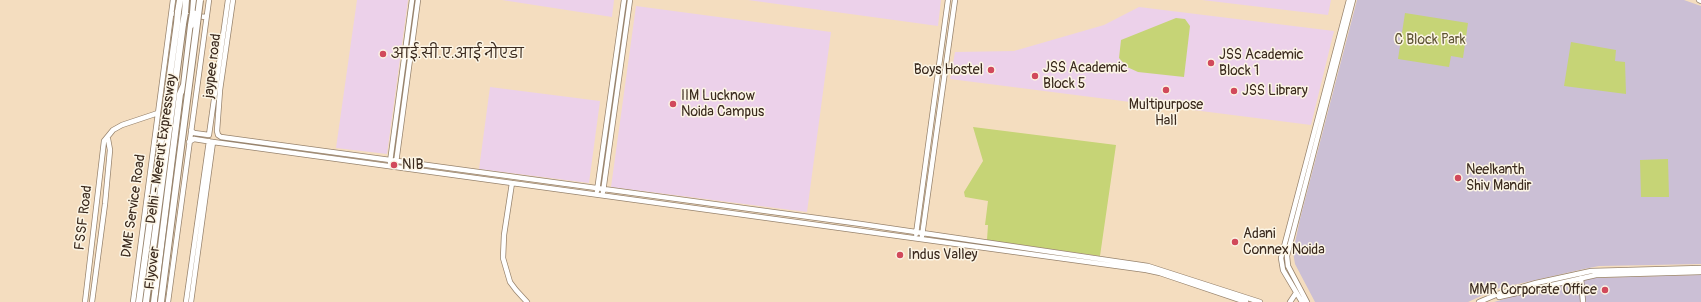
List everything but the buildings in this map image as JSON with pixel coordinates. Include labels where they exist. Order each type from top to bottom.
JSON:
[{"type":"highway","points":[[139,302],[180,0]]},
{"type":"highway","name":"Delhi - Meerut Expressway","points":[[146,302],[186,0]]},
{"type":"highway","name":"Delhi - Meerut Expressway","points":[[154,302],[180,94],[184,85],[194,0]]},
{"type":"highway","name":"Flyover","points":[[160,302],[200,0]]},
{"type":"street","name":"DME Service Road","points":[[133,302],[174,0]]},
{"type":"street","points":[[168,302],[209,0]]},
{"type":"street","points":[[191,130],[194,133],[209,135],[220,79],[228,0]]},
{"type":"street","name":"jaypee road","points":[[233,0],[220,79],[216,131],[218,135],[221,137],[390,163]]},
{"type":"street","points":[[390,163],[412,0]]},
{"type":"street","points":[[396,164],[418,0]]},
{"type":"street","points":[[596,195],[624,0]]},
{"type":"street","points":[[603,196],[630,0]]},
{"type":"street","points":[[916,238],[948,0]]},
{"type":"street","points":[[922,239],[955,0]]},
{"type":"street","points":[[1302,302],[1283,270],[1281,258],[1349,0]]},
{"type":"street","points":[[1306,302],[1288,266],[1288,256],[1353,0]]},
{"type":"street","points":[[172,12],[206,17]]},
{"type":"street","points":[[171,22],[205,26]]},
{"type":"street","name":"FSSF Road","points":[[85,302],[104,141],[108,139],[114,130],[122,124],[158,113]]},
{"type":"street","name":"FSSF Road","points":[[92,302],[110,150],[108,139]]},
{"type":"street","points":[[189,142],[194,139],[390,163],[603,196],[1146,270],[1160,273],[1246,302]]},
{"type":"street","points":[[191,302],[211,141]]},
{"type":"street","points":[[396,164],[597,188],[917,232],[1148,266],[1260,302]]},
{"type":"street","points":[[512,183],[504,235],[503,258],[510,282],[527,302]]},
{"type":"street","points":[[186,302],[204,194]]},
{"type":"street","points":[[710,210],[711,204]]},
{"type":"street","points":[[96,209],[104,210]]},
{"type":"street","points":[[1479,302],[1498,294],[1536,283],[1591,271],[1701,268]]},
{"type":"street","points":[[1487,302],[1498,297],[1596,275],[1701,272]]},
{"type":"street","points":[[1581,278],[1583,302]]},
{"type":"street","points":[[1290,302],[1296,293]]},
{"type":"shaded area","points":[[357,0],[408,0],[387,154],[336,148]]},
{"type":"shaded area","points":[[502,0],[614,0],[612,17]]},
{"type":"shaded area","points":[[748,0],[941,0],[938,26]]},
{"type":"shaded area","points":[[1202,0],[1331,0],[1328,15]]},
{"type":"shaded area","points":[[1357,0],[1684,0],[1701,6],[1701,264],[1599,266],[1496,289],[1468,302],[1315,302],[1295,264],[1293,252],[1300,219]]},
{"type":"shaded area","points":[[636,6],[831,32],[807,212],[611,187]]},
{"type":"shaded area","points":[[1139,7],[1334,31],[1311,125],[950,79],[955,52],[1014,51],[1104,25]]},
{"type":"shaded area","points":[[490,87],[600,101],[589,183],[479,169]]},
{"type":"shaded area","points":[[1701,275],[1701,302],[1494,302],[1539,289],[1594,278]]},
{"type":"green space","name":"C Block Park","points":[[1405,13],[1468,23],[1463,58],[1451,56],[1449,67],[1398,59]]},
{"type":"green space","points":[[1176,18],[1185,19],[1190,26],[1184,77],[1138,72],[1127,67],[1119,58],[1121,40]]},
{"type":"green space","points":[[1571,42],[1616,50],[1615,61],[1625,62],[1626,94],[1564,86]]},
{"type":"green space","points":[[973,127],[1116,145],[1100,256],[987,240],[988,225],[985,225],[988,201],[965,197],[964,192],[983,161]]},
{"type":"green space","points":[[1668,159],[1669,197],[1641,197],[1640,160]]},
{"type":"place","name":"आई.सी.ए.आई नोएडा","points":[[383,54]]},
{"type":"place","name":"JSS Academic Block 1","points":[[1211,63]]},
{"type":"place","name":"Boys Hostel","points":[[991,70]]},
{"type":"place","name":"JSS Academic Block 5","points":[[1035,76]]},
{"type":"place","name":"Multipurpose Hall","points":[[1166,90]]},
{"type":"place","name":"JSS Library","points":[[1234,91]]},
{"type":"place","name":"IIM Lucknow Noida Campus","points":[[673,104]]},
{"type":"place","name":"NIB","points":[[394,165]]},
{"type":"place","name":"Neelkanth Shiv Mandir","points":[[1458,178]]},
{"type":"place","name":"Adani Connex Noida","points":[[1235,242]]},
{"type":"place","name":"Indus Valley","points":[[900,255]]},
{"type":"place","name":"MMR Corporate Office","points":[[1605,290]]}]
